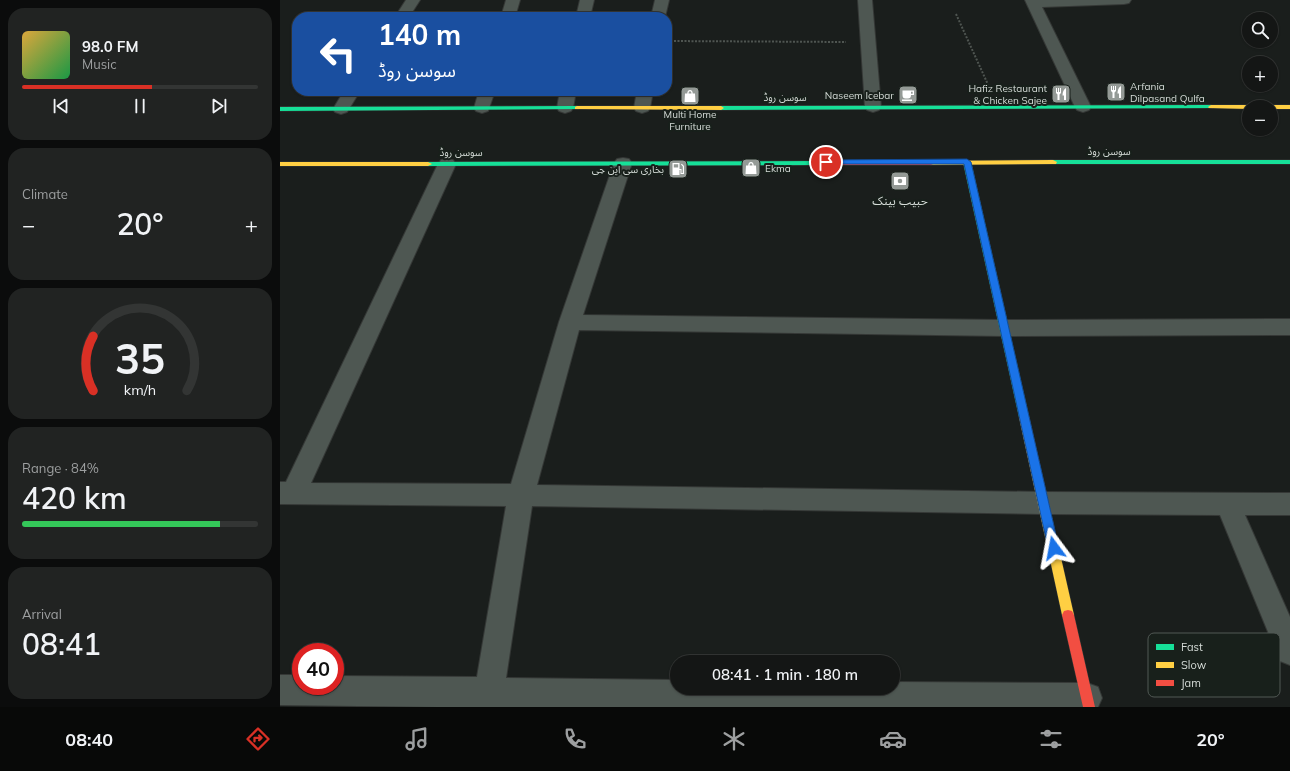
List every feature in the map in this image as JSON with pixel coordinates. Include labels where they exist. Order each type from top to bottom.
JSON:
[{"type":"street","points":[[405,12],[413,0]]},
{"type":"street","points":[[509,12],[513,0]]},
{"type":"street","points":[[584,12],[587,0]]},
{"type":"street","points":[[659,12],[662,0]]},
{"type":"street","points":[[865,0],[873,107]]},
{"type":"street","points":[[1082,107],[1033,1],[1124,0]]},
{"type":"street","points":[[340,109],[349,96]]},
{"type":"street","points":[[482,108],[486,96]]},
{"type":"street","points":[[565,108],[567,96]]},
{"type":"street","points":[[642,108],[644,96]]},
{"type":"street","name":"سوسن روڈ","points":[[280,109],[1290,106]]},
{"type":"street","points":[[280,690],[489,693],[631,701],[1088,702],[967,162]]},
{"type":"street","name":"سوسن روڈ","points":[[280,164],[1290,162]]},
{"type":"street","points":[[489,693],[522,495],[570,322],[623,163]]},
{"type":"street","points":[[447,164],[287,493],[1044,503],[1290,504]]},
{"type":"street","points":[[570,322],[1004,328],[1290,327]]},
{"type":"street","points":[[1228,504],[1290,651]]},
{"type":"path","points":[[956,14],[998,107]]},
{"type":"path","points":[[672,41],[867,42]]},
{"type":"traffic: fast","points":[[721,108],[1211,107]]},
{"type":"traffic: fast","points":[[280,109],[577,108]]},
{"type":"traffic: fast","points":[[967,162],[1024,417]]},
{"type":"traffic: fast","points":[[1053,162],[1290,162]]},
{"type":"traffic: fast","points":[[428,164],[819,163]]},
{"type":"traffic: slow","points":[[1211,107],[1290,107]]},
{"type":"traffic: slow","points":[[577,108],[721,108]]},
{"type":"traffic: slow","points":[[931,163],[1053,162]]},
{"type":"traffic: slow","points":[[280,164],[428,164]]},
{"type":"traffic: slow","points":[[1024,417],[1068,615]]},
{"type":"traffic: jam","points":[[819,163],[931,163]]},
{"type":"traffic: jam","points":[[1068,615],[1089,707]]},
{"type":"place","name":"Arfania Dilpasand Qulfa","points":[[1116,92]]},
{"type":"place","name":"Hafiz Restaurant & Chicken Sajee","points":[[1061,94]]},
{"type":"place","name":"Naseem Icebar","points":[[908,95]]},
{"type":"place","name":"Multi Home Furniture","points":[[690,96]]},
{"type":"place","name":"Ekma","points":[[751,168]]},
{"type":"place","name":"بخاری سی این جی","points":[[678,169]]},
{"type":"place","name":"حبیب بینک","points":[[900,181]]},
{"type":"route","points":[[826,162],[967,162],[1054,548]]}]
